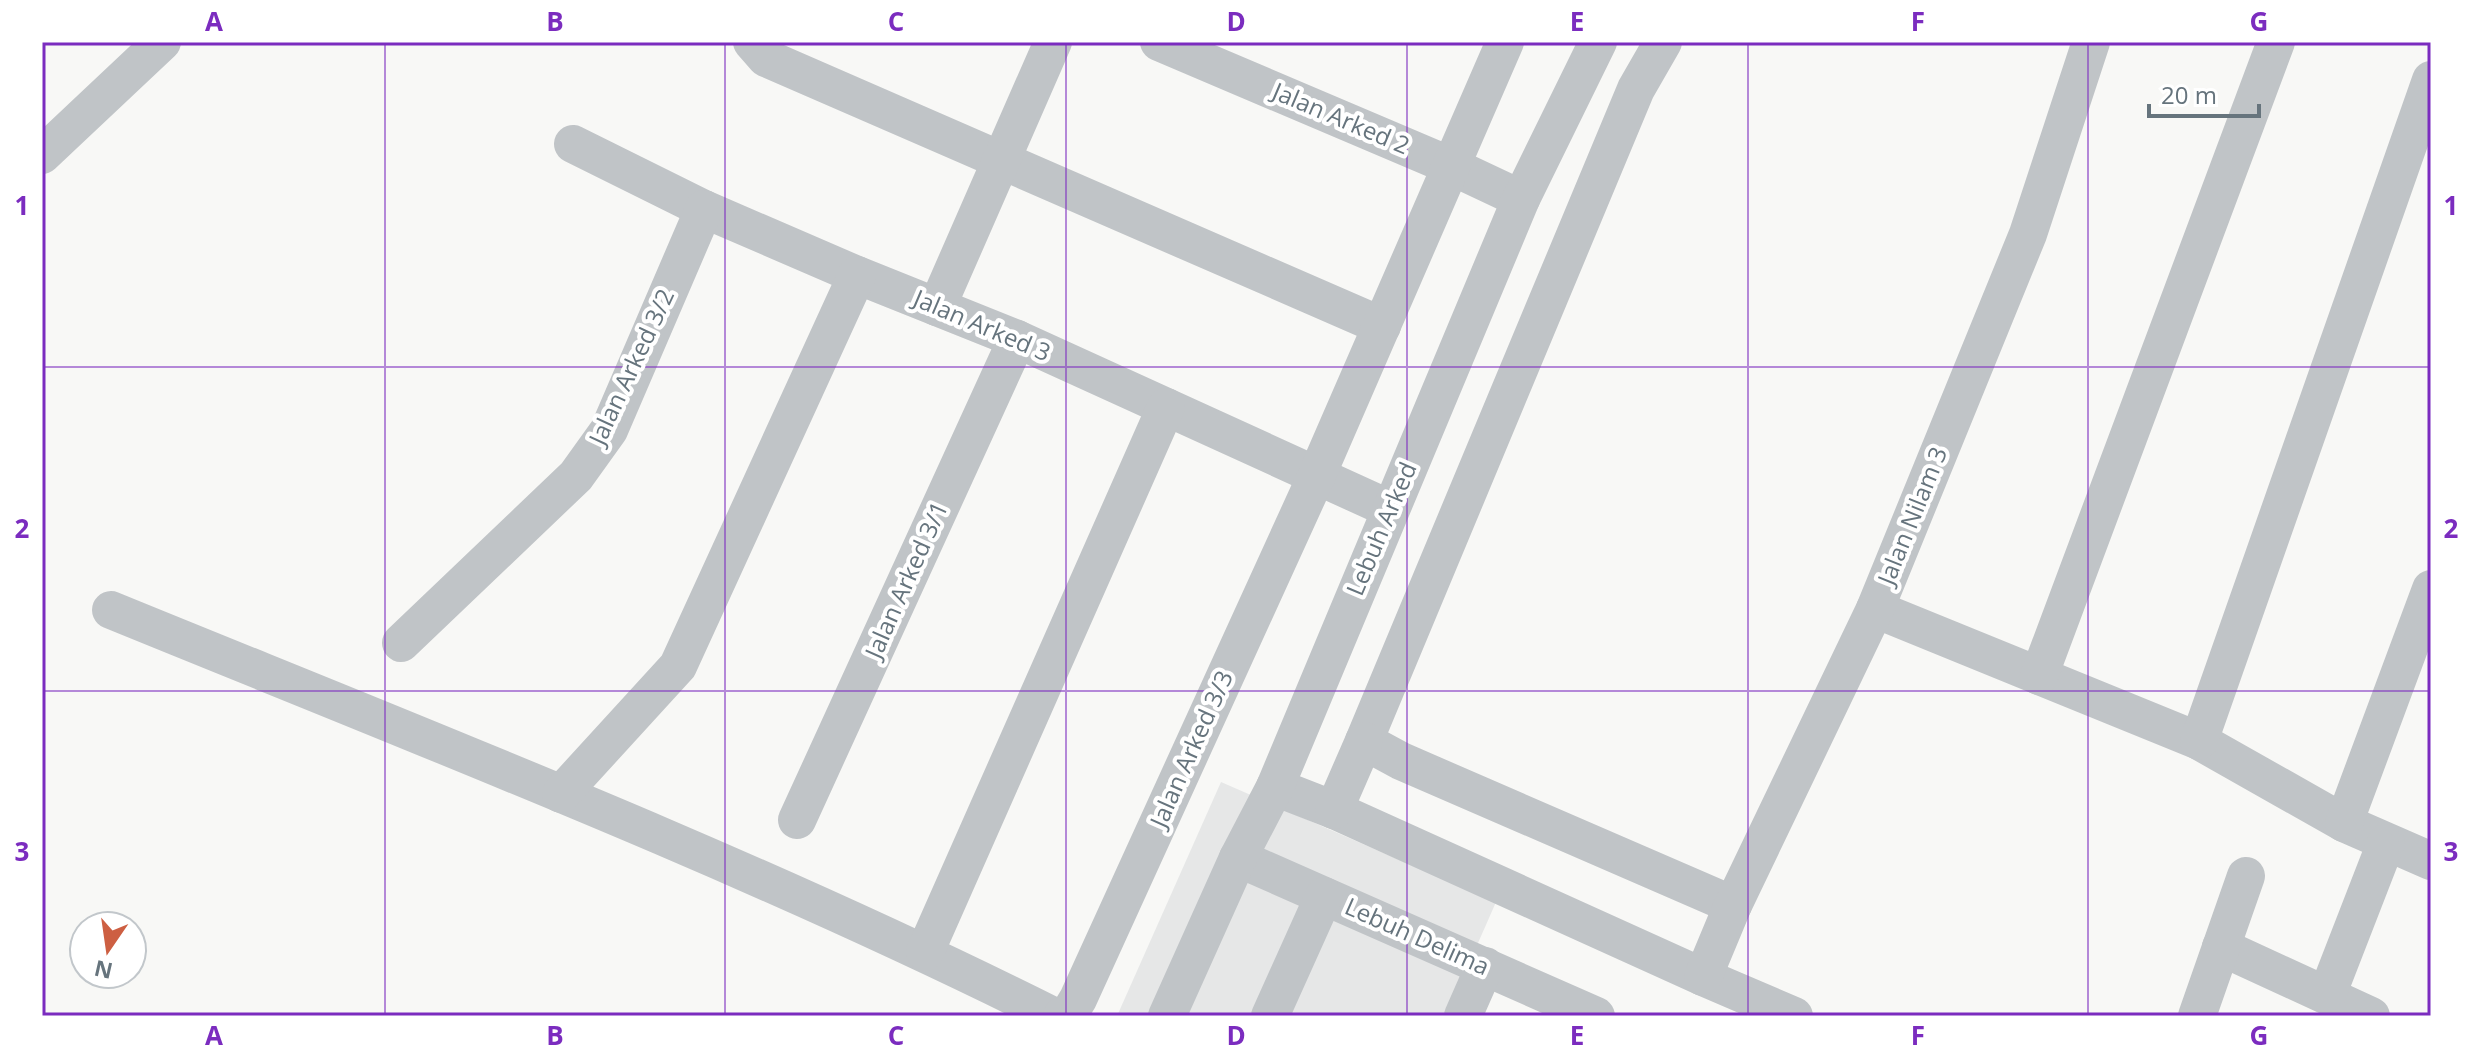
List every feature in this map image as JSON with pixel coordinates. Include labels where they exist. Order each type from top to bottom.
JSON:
[{"type":"street","points":[[42,155],[162,42]]},
{"type":"street","points":[[752,42],[766,58],[1382,326]]},
{"type":"street","points":[[937,307],[1053,42]]},
{"type":"street","name":"Jalan Arked 2","points":[[1159,42],[1451,166],[1521,199]]},
{"type":"street","name":"Jalan Arked 3/3","points":[[1062,1016],[1070,1012],[1078,999],[1316,477],[1505,42]]},
{"type":"street","name":"Lebuh Arked","points":[[1167,1016],[1238,858],[1275,787],[1521,199],[1598,42]]},
{"type":"street","points":[[1334,810],[1636,89],[1663,42]]},
{"type":"street","name":"Jalan Nilam 3","points":[[1703,977],[1733,905],[1875,609],[2028,234],[2091,42]]},
{"type":"street","points":[[2039,676],[2276,42]]},
{"type":"street","points":[[2199,741],[2431,80]]},
{"type":"street","name":"Jalan Arked 3","points":[[573,144],[704,209],[1017,339],[1390,509]]},
{"type":"street","name":"Jalan Arked 3/2","points":[[401,643],[576,476],[609,430],[704,209]]},
{"type":"street","points":[[561,794],[678,666],[857,275]]},
{"type":"street","name":"Jalan Arked 3/1","points":[[797,820],[1017,339]]},
{"type":"street","points":[[925,952],[1166,407]]},
{"type":"street","points":[[2344,823],[2431,589]]},
{"type":"street","points":[[1875,609],[2199,741],[2344,823],[2431,861]]},
{"type":"street","points":[[111,610],[561,794],[925,952],[1053,1016]]},
{"type":"street","points":[[1364,741],[1415,767],[1733,905]]},
{"type":"street","points":[[1275,787],[1334,810],[1794,1016]]},
{"type":"street","points":[[2327,995],[2386,843]]},
{"type":"street","name":"Lebuh Delima","points":[[1238,858],[1596,1016]]},
{"type":"street","points":[[2197,1016],[2246,876]]},
{"type":"street","points":[[1270,1016],[1324,896]]},
{"type":"street","points":[[2221,947],[2371,1016]]},
{"type":"street","points":[[1463,1016],[1485,966]]},
{"type":"shaded area","points":[[1221,782],[1496,902],[1446,1016],[1117,1016]]}]
